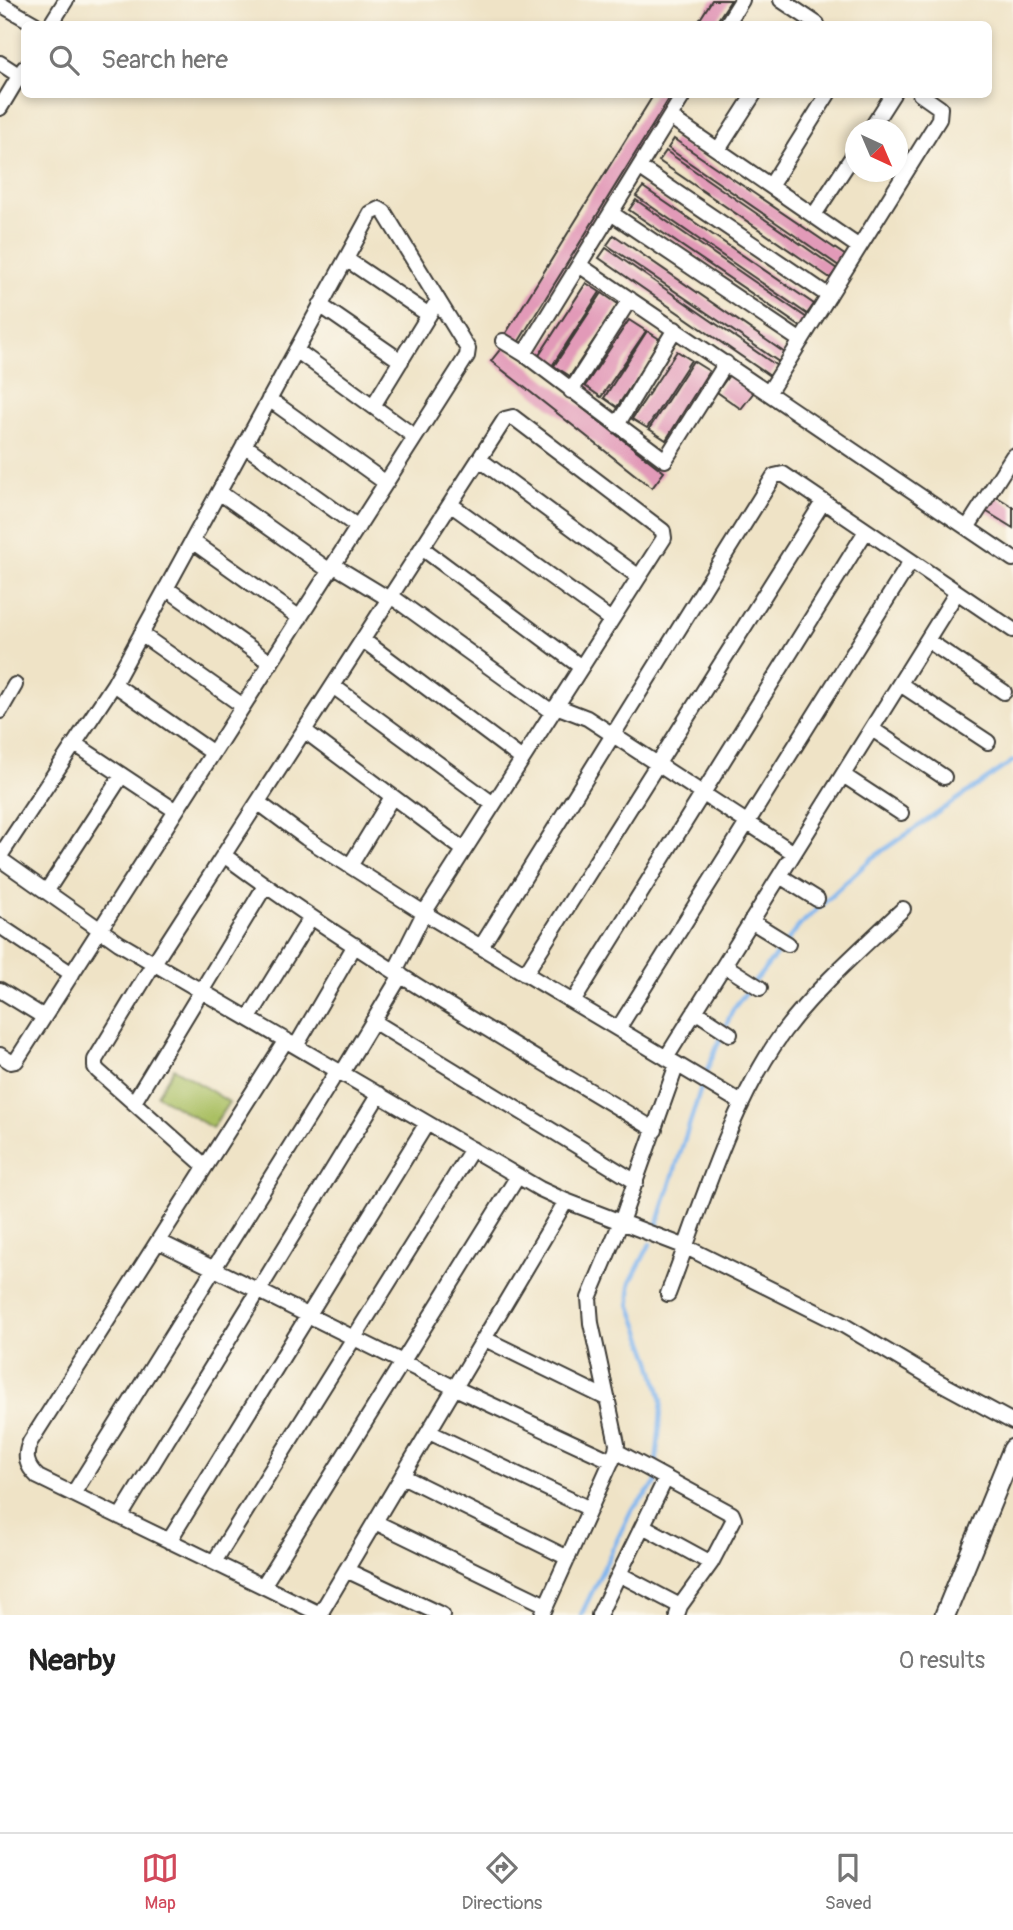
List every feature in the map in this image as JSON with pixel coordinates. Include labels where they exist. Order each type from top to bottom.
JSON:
[{"type":"main road","points":[[945,1615],[1013,1449]]},
{"type":"street","points":[[53,21],[66,0]]},
{"type":"street","points":[[729,21],[742,0]]},
{"type":"street","points":[[780,0],[801,20]]},
{"type":"street","points":[[0,4],[30,21]]},
{"type":"street","points":[[0,63],[21,72]]},
{"type":"street","points":[[0,108],[21,74]]},
{"type":"street","points":[[524,354],[682,98]]},
{"type":"street","points":[[718,150],[751,98]]},
{"type":"street","points":[[771,186],[826,98]]},
{"type":"street","points":[[877,119],[890,98]]},
{"type":"street","points":[[769,392],[939,119],[940,108],[926,98]]},
{"type":"street","points":[[670,117],[859,247]]},
{"type":"street","points":[[639,167],[829,296]]},
{"type":"street","points":[[814,215],[845,168]]},
{"type":"street","points":[[0,1055],[11,1062],[16,1061],[100,929],[300,618],[468,353],[388,216],[379,209],[371,213],[114,684],[0,858],[100,929],[154,963],[518,1176],[566,1201],[686,1247],[843,1325],[1013,1422]]},
{"type":"street","points":[[611,213],[801,341]]},
{"type":"street","points":[[346,259],[429,315]]},
{"type":"street","points":[[579,265],[1013,559]]},
{"type":"street","points":[[571,391],[631,299]]},
{"type":"street","points":[[373,406],[438,300]]},
{"type":"street","points":[[320,305],[401,360]]},
{"type":"street","points":[[617,425],[675,329]]},
{"type":"street","points":[[503,341],[665,460],[726,363]]},
{"type":"street","points":[[296,350],[415,437]]},
{"type":"street","points":[[270,399],[386,483]]},
{"type":"street","points":[[73,1494],[373,1021],[398,973],[424,913],[664,538],[663,531],[513,417],[505,419],[479,459],[154,963],[94,1064],[98,1071],[205,1166]]},
{"type":"street","points":[[244,445],[358,527]]},
{"type":"street","points":[[967,528],[1013,456]]},
{"type":"street","points":[[479,459],[639,577]]},
{"type":"street","points":[[481,947],[775,476],[783,474],[1013,631]]},
{"type":"street","points":[[219,492],[331,568],[390,597],[554,709],[587,718],[794,853]]},
{"type":"street","points":[[525,974],[823,502]]},
{"type":"street","points":[[450,504],[611,620]]},
{"type":"street","points":[[573,1002],[866,531]]},
{"type":"street","points":[[192,541],[300,618]]},
{"type":"street","points":[[422,548],[581,667]]},
{"type":"street","points":[[618,1029],[911,561]]},
{"type":"street","points":[[166,588],[271,663]]},
{"type":"street","points":[[375,1522],[544,1610],[617,1444],[591,1323],[589,1298],[655,1130],[671,1061],[695,1011],[957,593]]},
{"type":"street","points":[[141,634],[243,706]]},
{"type":"street","points":[[363,640],[522,759]]},
{"type":"street","points":[[927,640],[1004,692]]},
{"type":"street","points":[[114,684],[213,753]]},
{"type":"street","points":[[900,684],[988,742]]},
{"type":"street","points":[[0,711],[15,685]]},
{"type":"street","points":[[333,686],[493,804]]},
{"type":"street","points":[[872,729],[944,777]]},
{"type":"street","points":[[305,731],[464,850]]},
{"type":"street","points":[[75,744],[176,811]]},
{"type":"street","points":[[46,892],[122,775]]},
{"type":"street","points":[[843,775],[901,813]]},
{"type":"street","points":[[350,866],[393,797]]},
{"type":"street","points":[[259,803],[306,838],[424,913],[740,1102]]},
{"type":"street","points":[[225,856],[265,886],[398,973],[655,1130]]},
{"type":"street","points":[[780,876],[817,899]]},
{"type":"street","points":[[134,1102],[265,886]]},
{"type":"street","points":[[668,1294],[740,1102],[784,1032],[830,978],[903,909]]},
{"type":"street","points":[[249,1018],[312,917]]},
{"type":"street","points":[[751,921],[788,944]]},
{"type":"street","points":[[0,926],[72,974]]},
{"type":"street","points":[[355,945],[205,1166],[30,1442],[26,1451],[27,1462],[38,1477],[321,1615],[566,1201]]},
{"type":"street","points":[[724,965],[760,988]]},
{"type":"street","points":[[0,990],[44,1017]]},
{"type":"street","points":[[695,1011],[730,1034]]},
{"type":"street","points":[[373,1021],[636,1182]]},
{"type":"street","points":[[120,1517],[379,1094]]},
{"type":"street","points":[[170,1541],[427,1122]]},
{"type":"street","points":[[214,1562],[472,1149]]},
{"type":"street","points":[[263,1586],[518,1176]]},
{"type":"street","points":[[158,1241],[455,1388],[666,1478],[732,1514],[734,1519],[710,1563],[679,1611],[619,1574]]},
{"type":"street","points":[[485,1339],[608,1399]]},
{"type":"street","points":[[429,1432],[590,1509]]},
{"type":"street","points":[[402,1476],[568,1558]]},
{"type":"street","points":[[599,1615],[666,1478]]},
{"type":"street","points":[[643,1526],[710,1563]]},
{"type":"street","points":[[346,1570],[442,1615]]},
{"type":"green space","points":[[174,1068],[229,1102],[212,1128],[157,1095]]},
{"type":"building","points":[[712,0],[731,0],[717,21],[699,21]]},
{"type":"building","points":[[652,98],[670,98],[516,346],[503,338]]},
{"type":"building","points":[[674,139],[846,256],[839,266],[668,148]]},
{"type":"building","points":[[666,151],[837,269],[830,278],[659,161]]},
{"type":"building","points":[[643,187],[814,304],[807,314],[636,196]]},
{"type":"building","points":[[636,200],[807,318],[801,327],[629,210]]},
{"type":"building","points":[[614,235],[785,353],[779,362],[607,245]]},
{"type":"building","points":[[606,248],[777,366],[770,376],[599,258]]},
{"type":"building","points":[[586,283],[600,292],[552,366],[538,357]]},
{"type":"building","points":[[602,293],[618,304],[570,376],[554,366]]},
{"type":"building","points":[[629,320],[646,331],[601,397],[585,386]]},
{"type":"building","points":[[647,331],[661,340],[617,407],[604,398]]},
{"type":"building","points":[[503,346],[664,472],[652,488],[491,361]]},
{"type":"building","points":[[677,351],[691,360],[647,428],[632,419]]},
{"type":"building","points":[[693,361],[709,371],[666,440],[649,429]]},
{"type":"building","points":[[730,374],[754,392],[741,409],[717,392]]},
{"type":"building","points":[[994,495],[1013,507],[1013,528],[984,510]]},
{"type":"waterway","points":[[657,1226],[706,1072],[733,1009],[799,926],[872,858],[1013,761]]},
{"type":"waterway","points":[[650,1244],[630,1283],[630,1304],[662,1400],[656,1467]]},
{"type":"waterway","points":[[581,1615],[631,1511],[656,1480]]}]
